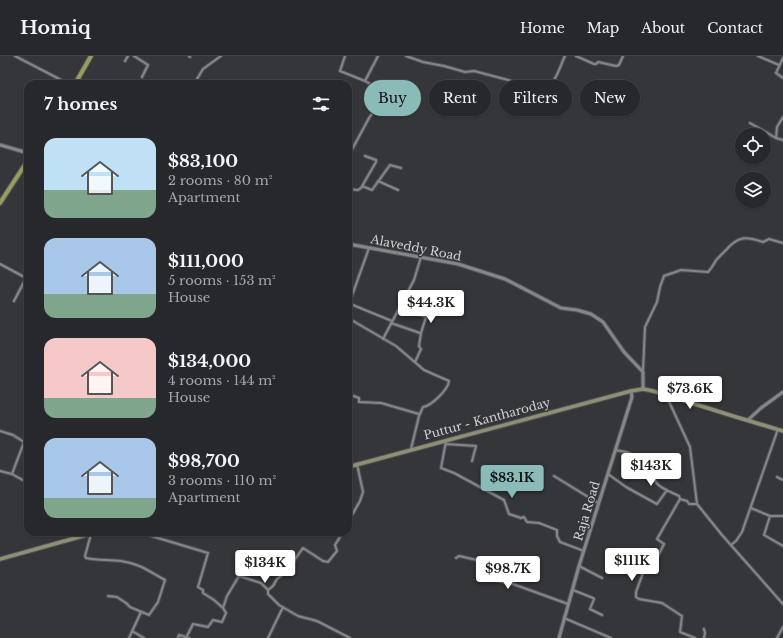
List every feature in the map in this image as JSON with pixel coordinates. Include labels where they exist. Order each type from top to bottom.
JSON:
[{"type":"main road","points":[[77,80],[91,56]]},
{"type":"main road","points":[[0,203],[24,166]]},
{"type":"main road","points":[[643,389],[665,394],[783,431]]},
{"type":"main road","name":"Puttur - Kantharoday","points":[[352,466],[643,389]]},
{"type":"main road","points":[[0,559],[79,536]]},
{"type":"street","points":[[15,56],[61,80]]},
{"type":"street","points":[[125,61],[128,56]]},
{"type":"street","points":[[134,56],[148,64],[142,77]]},
{"type":"street","points":[[196,80],[203,69],[221,56]]},
{"type":"street","points":[[345,56],[340,71],[364,80]]},
{"type":"street","points":[[366,80],[378,56]]},
{"type":"street","points":[[406,56],[423,62],[464,72],[474,71],[527,85],[549,87],[558,73],[565,56]]},
{"type":"street","points":[[576,56],[594,64],[598,62],[616,66],[619,65],[623,56]]},
{"type":"street","points":[[758,56],[779,65]]},
{"type":"street","points":[[783,58],[776,73],[783,78]]},
{"type":"street","points":[[352,150],[370,116]]},
{"type":"street","points":[[776,138],[777,127],[783,117]]},
{"type":"street","points":[[750,123],[776,138],[783,140]]},
{"type":"street","points":[[0,145],[24,152]]},
{"type":"street","points":[[352,189],[358,190],[362,186],[376,161],[365,156]]},
{"type":"street","points":[[362,186],[372,190],[390,165],[401,168]]},
{"type":"street","points":[[378,181],[398,190]]},
{"type":"street","points":[[643,389],[644,327],[657,302],[664,276],[681,270],[708,272],[729,246],[744,238],[752,238],[763,242],[769,239],[783,243]]},
{"type":"street","name":"Alaveddy Road","points":[[352,245],[458,264],[505,279],[561,308],[577,310],[599,318],[624,352],[643,372]]},
{"type":"street","points":[[352,296],[369,248]]},
{"type":"street","points":[[383,339],[414,280],[421,257]]},
{"type":"street","points":[[0,264],[24,277]]},
{"type":"street","points":[[14,301],[24,284]]},
{"type":"street","points":[[352,305],[420,333]]},
{"type":"street","points":[[400,307],[426,317],[421,333],[419,346],[421,349],[415,362]]},
{"type":"street","points":[[352,320],[396,346],[424,370],[449,381],[445,391],[427,406],[423,407],[412,449]]},
{"type":"street","name":"Raja Road","points":[[559,638],[598,503],[632,397],[631,391]]},
{"type":"street","points":[[748,420],[761,408],[783,392]]},
{"type":"street","points":[[665,394],[690,447],[697,504],[783,604]]},
{"type":"street","points":[[352,395],[359,398],[359,402],[381,403],[420,414]]},
{"type":"street","points":[[732,545],[742,532],[778,429]]},
{"type":"street","points":[[0,431],[13,435],[24,442],[12,474]]},
{"type":"street","points":[[472,461],[476,446],[446,442],[441,468],[454,472],[504,500],[511,516],[521,518],[524,517],[527,522],[539,523],[557,530],[557,536],[560,542],[584,551]]},
{"type":"street","points":[[615,450],[626,452],[656,464],[657,466],[654,476],[655,481],[663,490],[667,490],[679,496],[680,499],[687,501],[689,504],[697,504]]},
{"type":"street","points":[[352,515],[363,492],[357,464]]},
{"type":"street","points":[[0,471],[12,474],[24,481]]},
{"type":"street","points":[[608,474],[626,487],[657,504],[667,490]]},
{"type":"street","points":[[554,476],[598,503]]},
{"type":"street","points":[[777,477],[783,480]]},
{"type":"street","points":[[680,499],[657,539],[664,544],[653,566],[650,568],[646,567],[644,570],[636,592],[636,597],[639,599],[662,603],[682,616],[680,632],[695,638]]},
{"type":"street","points":[[751,508],[770,516],[783,516]]},
{"type":"street","points":[[770,516],[764,535],[783,546]]},
{"type":"street","points":[[88,536],[85,556],[86,558],[134,564],[148,569],[165,580],[158,602],[149,615],[130,607],[126,602],[108,596]]},
{"type":"street","points":[[151,536],[208,553],[198,587],[203,590],[202,593],[214,600],[226,613],[222,622],[213,620],[208,627],[193,624],[188,637],[179,635],[178,638]]},
{"type":"street","points":[[268,590],[286,572],[303,548],[323,561],[328,562],[337,551],[335,545],[341,536]]},
{"type":"street","points":[[456,558],[459,556],[490,563],[492,566],[492,577],[494,580],[513,584],[568,604]]},
{"type":"street","points":[[579,566],[602,578]]},
{"type":"street","points":[[223,608],[227,596],[239,576],[261,583],[268,590],[268,594],[279,605],[298,616],[317,621],[350,638]]},
{"type":"street","points":[[572,590],[593,598],[594,599],[590,609],[602,615]]},
{"type":"street","points":[[268,638],[283,607]]},
{"type":"street","points":[[129,638],[141,612]]},
{"type":"street","points":[[564,618],[611,638]]},
{"type":"street","points":[[778,638],[783,627]]},
{"type":"street","points":[[704,629],[706,633],[704,638]]},
{"type":"street","points":[[132,630],[144,638]]}]
